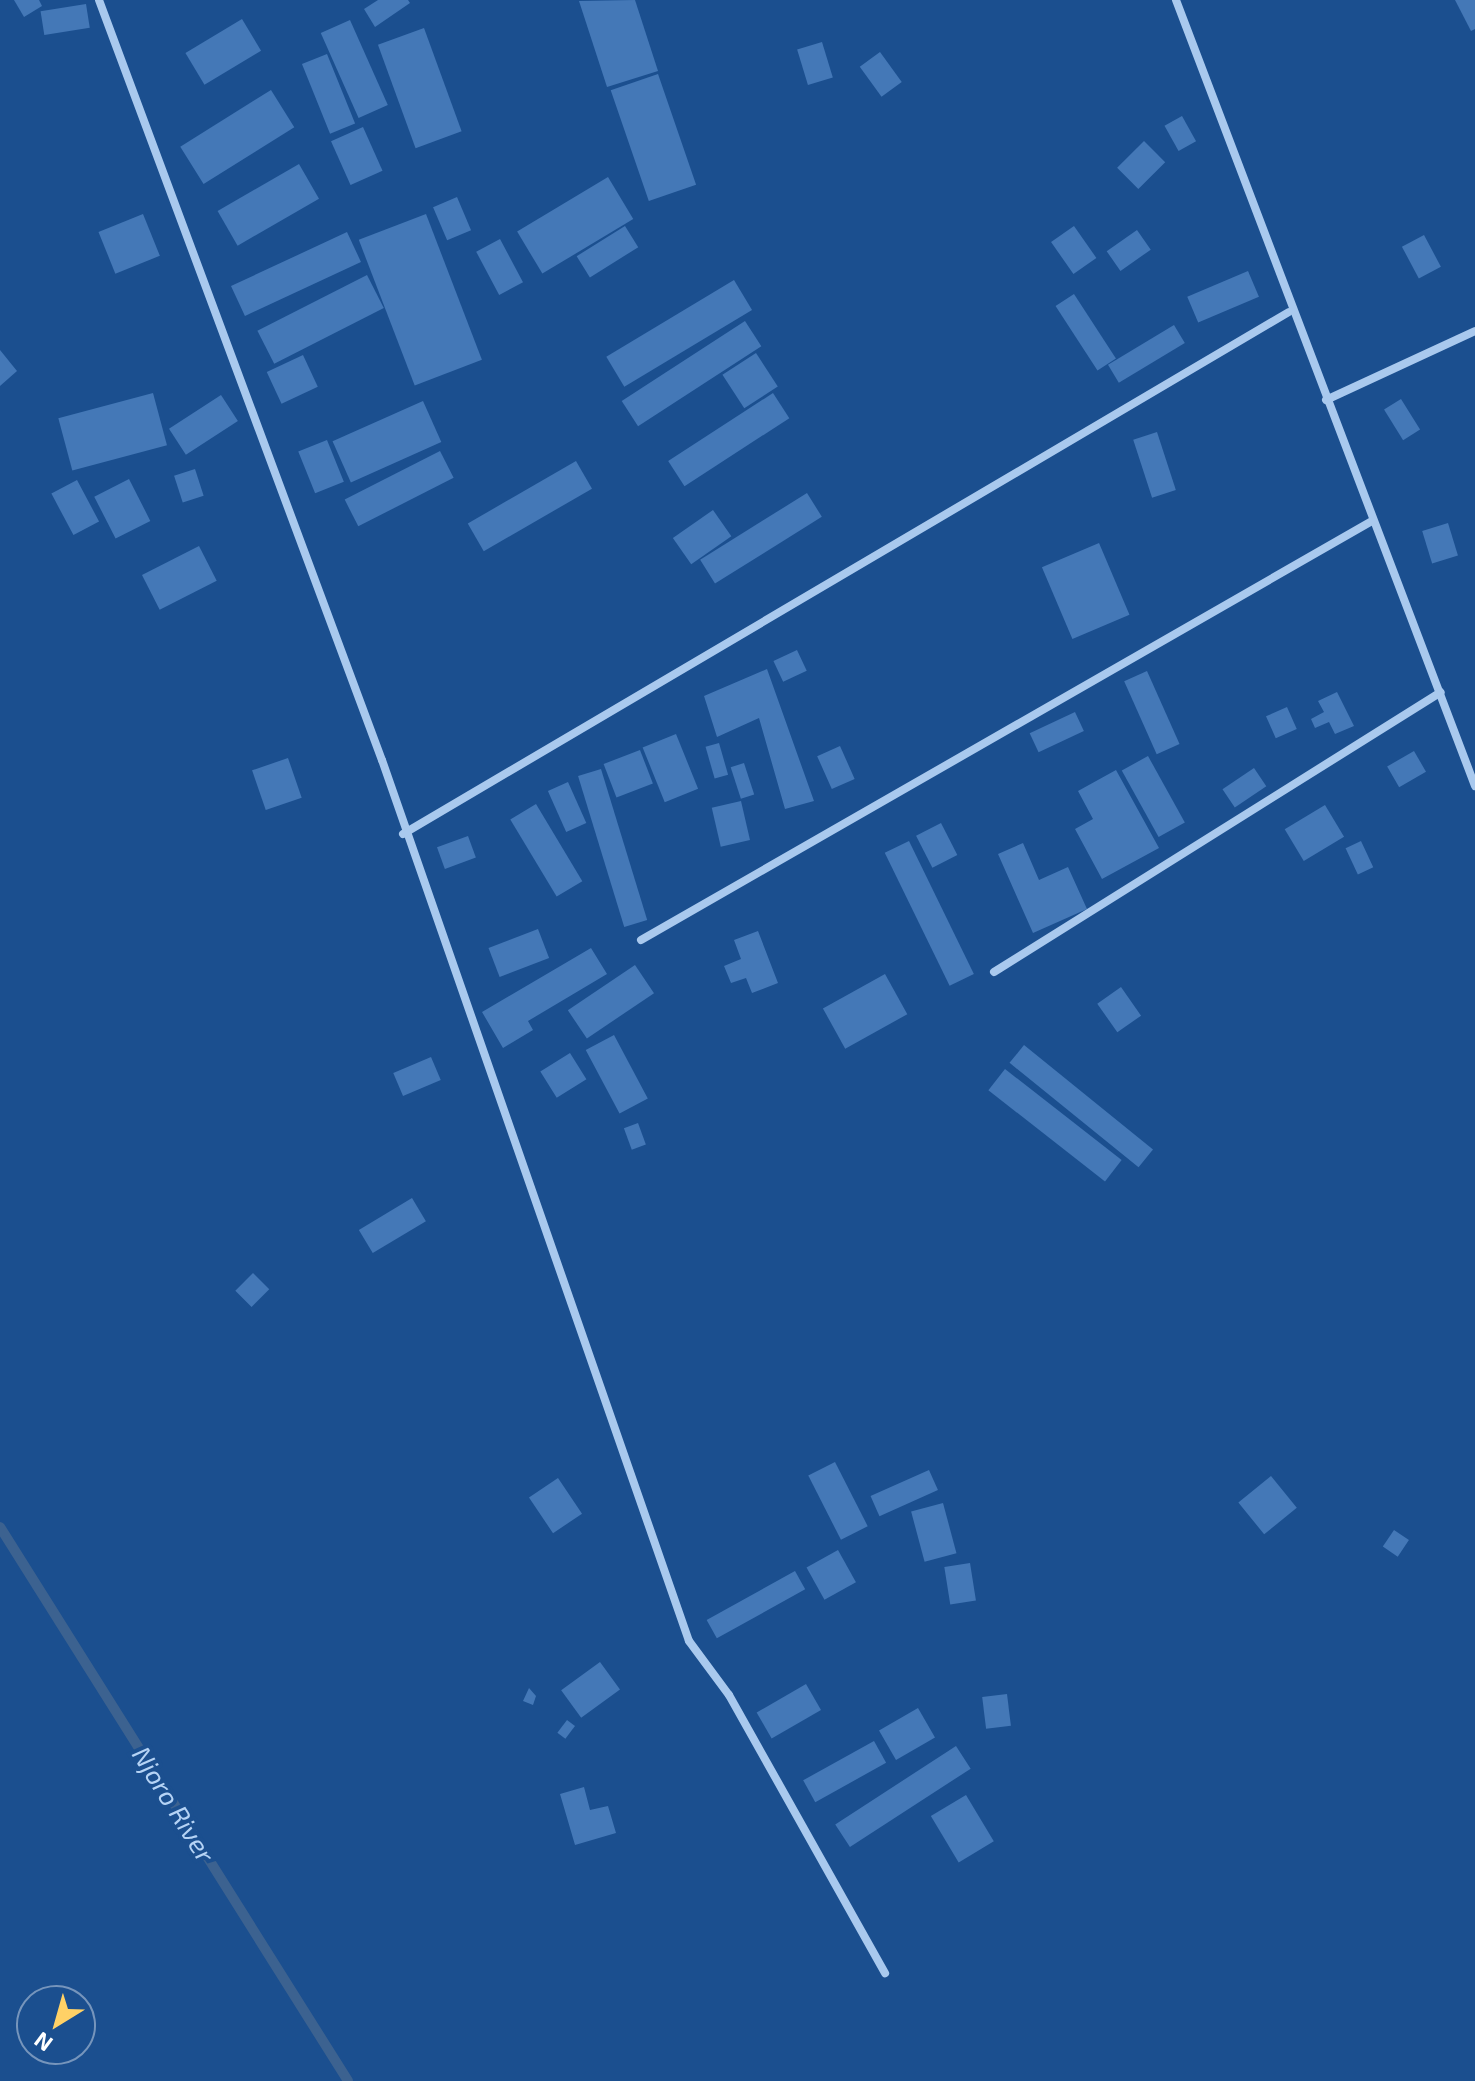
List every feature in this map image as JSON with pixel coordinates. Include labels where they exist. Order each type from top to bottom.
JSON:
[{"type":"street","points":[[99,0],[377,745],[403,834],[689,1641],[729,1695],[885,1973]]},
{"type":"street","points":[[1176,0],[1289,312],[1441,692],[1475,786]]},
{"type":"street","points":[[403,834],[1289,312]]},
{"type":"street","points":[[1326,400],[1475,331]]},
{"type":"street","points":[[641,940],[1372,521]]},
{"type":"street","points":[[994,972],[1441,692]]},
{"type":"building","points":[[14,0],[39,0],[42,6],[24,17]]},
{"type":"building","points":[[378,0],[408,0],[410,3],[375,27],[364,9]]},
{"type":"building","points":[[635,0],[658,71],[607,87],[579,1]]},
{"type":"building","points":[[1455,0],[1475,0],[1475,29],[1471,31]]},
{"type":"building","points":[[86,4],[90,28],[44,35],[41,11]]},
{"type":"building","points":[[242,19],[261,51],[204,85],[185,53]]},
{"type":"building","points":[[350,20],[388,105],[359,118],[321,33]]},
{"type":"building","points":[[424,28],[462,131],[416,148],[378,45]]},
{"type":"building","points":[[822,42],[833,77],[808,85],[797,50]]},
{"type":"building","points":[[880,52],[902,82],[882,97],[860,67]]},
{"type":"building","points":[[327,54],[355,124],[330,134],[302,64]]},
{"type":"building","points":[[658,74],[696,185],[649,201],[611,90]]},
{"type":"building","points":[[271,90],[294,127],[204,184],[180,147]]},
{"type":"building","points":[[1182,116],[1196,141],[1179,151],[1165,126]]},
{"type":"building","points":[[363,127],[383,171],[351,185],[331,141]]},
{"type":"building","points":[[1144,141],[1165,162],[1138,189],[1117,168]]},
{"type":"building","points":[[299,164],[319,199],[238,246],[218,211]]},
{"type":"building","points":[[608,177],[633,219],[542,274],[517,232]]},
{"type":"building","points":[[457,197],[471,230],[447,240],[433,207]]},
{"type":"building","points":[[143,214],[160,256],[115,274],[98,232]]},
{"type":"building","points":[[426,214],[482,360],[415,385],[359,240]]},
{"type":"building","points":[[625,226],[638,247],[590,277],[577,256]]},
{"type":"building","points":[[1074,226],[1096,258],[1073,274],[1051,242]]},
{"type":"building","points":[[1137,230],[1151,250],[1120,271],[1107,251]]},
{"type":"building","points":[[347,232],[361,262],[245,316],[231,286]]},
{"type":"building","points":[[1424,235],[1441,267],[1419,279],[1402,247]]},
{"type":"building","points":[[500,239],[523,282],[499,295],[476,252]]},
{"type":"building","points":[[1248,271],[1259,297],[1198,323],[1187,297]]},
{"type":"building","points":[[367,275],[384,308],[274,364],[257,331]]},
{"type":"building","points":[[734,280],[752,310],[624,387],[606,357]]},
{"type":"building","points":[[1074,294],[1116,359],[1097,371],[1056,306]]},
{"type":"building","points":[[745,321],[761,346],[638,426],[622,401]]},
{"type":"building","points":[[1174,325],[1185,343],[1119,383],[1108,365]]},
{"type":"building","points":[[0,350],[17,371],[0,386]]},
{"type":"building","points":[[756,353],[778,387],[744,408],[722,375]]},
{"type":"building","points":[[303,355],[318,387],[282,404],[267,372]]},
{"type":"building","points":[[153,393],[167,445],[72,471],[58,418]]},
{"type":"building","points":[[773,393],[789,418],[685,486],[668,461]]},
{"type":"building","points":[[221,395],[238,421],[186,455],[169,429]]},
{"type":"building","points":[[1401,399],[1420,430],[1403,440],[1384,410]]},
{"type":"building","points":[[423,401],[441,442],[351,482],[333,441]]},
{"type":"building","points":[[1157,432],[1176,490],[1152,498],[1133,440]]},
{"type":"building","points":[[327,440],[344,482],[315,493],[298,452]]},
{"type":"building","points":[[440,451],[454,478],[358,526],[345,500]]},
{"type":"building","points":[[576,461],[592,489],[484,551],[468,524]]},
{"type":"building","points":[[195,469],[204,496],[183,502],[174,476]]},
{"type":"building","points":[[129,479],[150,521],[116,539],[94,497]]},
{"type":"building","points":[[77,480],[99,521],[73,535],[51,494]]},
{"type":"building","points":[[807,493],[822,517],[715,584],[700,560]]},
{"type":"building","points":[[713,510],[731,536],[691,564],[673,538]]},
{"type":"building","points":[[1448,523],[1458,556],[1432,563],[1422,531]]},
{"type":"building","points":[[1099,543],[1129,615],[1072,639],[1042,567]]},
{"type":"building","points":[[199,546],[217,581],[160,610],[142,575]]},
{"type":"building","points":[[797,650],[807,671],[783,682],[773,661]]},
{"type":"building","points":[[767,669],[814,801],[785,809],[759,718],[717,737],[704,696]]},
{"type":"building","points":[[1147,671],[1180,744],[1157,754],[1124,681]]},
{"type":"building","points":[[1337,692],[1354,726],[1335,734],[1329,722],[1315,728],[1311,719],[1324,712],[1318,701]]},
{"type":"building","points":[[1287,707],[1297,729],[1276,738],[1266,716]]},
{"type":"building","points":[[1075,712],[1084,731],[1039,752],[1030,733]]},
{"type":"building","points":[[676,734],[698,789],[665,802],[643,747]]},
{"type":"building","points":[[719,743],[728,775],[715,779],[706,747]]},
{"type":"building","points":[[840,746],[855,779],[832,789],[817,756]]},
{"type":"building","points":[[640,750],[653,784],[616,798],[604,764]]},
{"type":"building","points":[[1414,751],[1426,772],[1399,787],[1387,766]]},
{"type":"building","points":[[1148,756],[1185,822],[1159,837],[1122,771]]},
{"type":"building","points":[[288,758],[302,798],[266,810],[252,770]]},
{"type":"building","points":[[744,763],[754,794],[741,799],[731,767]]},
{"type":"building","points":[[1254,768],[1266,786],[1235,807],[1222,789]]},
{"type":"building","points":[[601,769],[647,920],[624,927],[578,776]]},
{"type":"building","points":[[1116,770],[1159,848],[1102,879],[1075,829],[1093,819],[1078,791]]},
{"type":"building","points":[[568,782],[586,823],[566,832],[548,791]]},
{"type":"building","points":[[741,801],[750,840],[721,847],[712,808]]},
{"type":"building","points":[[536,804],[582,881],[557,897],[510,819]]},
{"type":"building","points":[[1325,805],[1344,837],[1304,861],[1285,829]]},
{"type":"building","points":[[941,823],[957,855],[932,868],[916,836]]},
{"type":"building","points":[[468,836],[476,858],[445,869],[437,847]]},
{"type":"building","points":[[909,841],[974,974],[950,986],[885,853]]},
{"type":"building","points":[[1361,841],[1373,867],[1358,874],[1346,848]]},
{"type":"building","points":[[1023,843],[1039,880],[1068,867],[1087,909],[1033,933],[998,854]]},
{"type":"building","points":[[538,929],[549,958],[500,977],[489,948]]},
{"type":"building","points":[[758,931],[778,983],[752,993],[746,978],[731,983],[724,966],[741,959],[734,940]]},
{"type":"building","points":[[591,948],[607,974],[528,1021],[533,1030],[503,1048],[482,1012]]},
{"type":"building","points":[[635,965],[654,993],[587,1038],[568,1010]]},
{"type":"building","points":[[885,974],[907,1014],[845,1049],[823,1008]]},
{"type":"building","points":[[1121,987],[1141,1016],[1117,1032],[1097,1004]]},
{"type":"building","points":[[614,1035],[648,1099],[620,1114],[586,1050]]},
{"type":"building","points":[[1024,1045],[1153,1149],[1139,1167],[1010,1063]]},
{"type":"building","points":[[570,1053],[586,1079],[557,1098],[540,1072]]},
{"type":"building","points":[[431,1057],[441,1080],[403,1096],[393,1073]]},
{"type":"building","points":[[1005,1069],[1122,1160],[1105,1181],[988,1090]]},
{"type":"building","points":[[638,1123],[646,1145],[632,1150],[624,1128]]},
{"type":"building","points":[[412,1198],[426,1221],[373,1253],[359,1230]]},
{"type":"building","points":[[253,1273],[269,1289],[252,1307],[235,1291]]},
{"type":"building","points":[[835,1462],[868,1526],[841,1540],[808,1476]]},
{"type":"building","points":[[929,1470],[938,1490],[879,1516],[871,1496]]},
{"type":"building","points":[[1271,1476],[1297,1508],[1264,1534],[1238,1502]]},
{"type":"building","points":[[558,1478],[582,1514],[553,1533],[529,1498]]},
{"type":"building","points":[[943,1503],[956,1553],[925,1562],[911,1512]]},
{"type":"building","points":[[1394,1530],[1409,1540],[1398,1557],[1383,1547]]},
{"type":"building","points":[[838,1550],[856,1582],[824,1600],[807,1567]]},
{"type":"building","points":[[970,1563],[976,1601],[950,1605],[944,1567]]},
{"type":"building","points":[[795,1571],[805,1589],[717,1638],[707,1620]]},
{"type":"building","points":[[600,1662],[620,1690],[581,1718],[561,1690]]},
{"type":"building","points":[[806,1684],[821,1710],[772,1738],[757,1712]]},
{"type":"building","points":[[529,1688],[536,1696],[533,1705],[523,1701]]},
{"type":"building","points":[[1007,1694],[1011,1726],[986,1729],[982,1697]]},
{"type":"building","points":[[918,1708],[935,1737],[896,1760],[879,1730]]},
{"type":"building","points":[[567,1720],[575,1726],[565,1739],[557,1733]]},
{"type":"building","points":[[874,1741],[886,1763],[815,1802],[803,1780]]},
{"type":"building","points":[[956,1746],[971,1769],[850,1847],[835,1824]]},
{"type":"building","points":[[584,1787],[590,1810],[608,1806],[616,1833],[575,1845],[560,1794]]},
{"type":"building","points":[[966,1795],[994,1841],[959,1862],[931,1816]]},
{"type":"waterway","name":"Njoro River","points":[[0,1527],[348,2081]]}]
